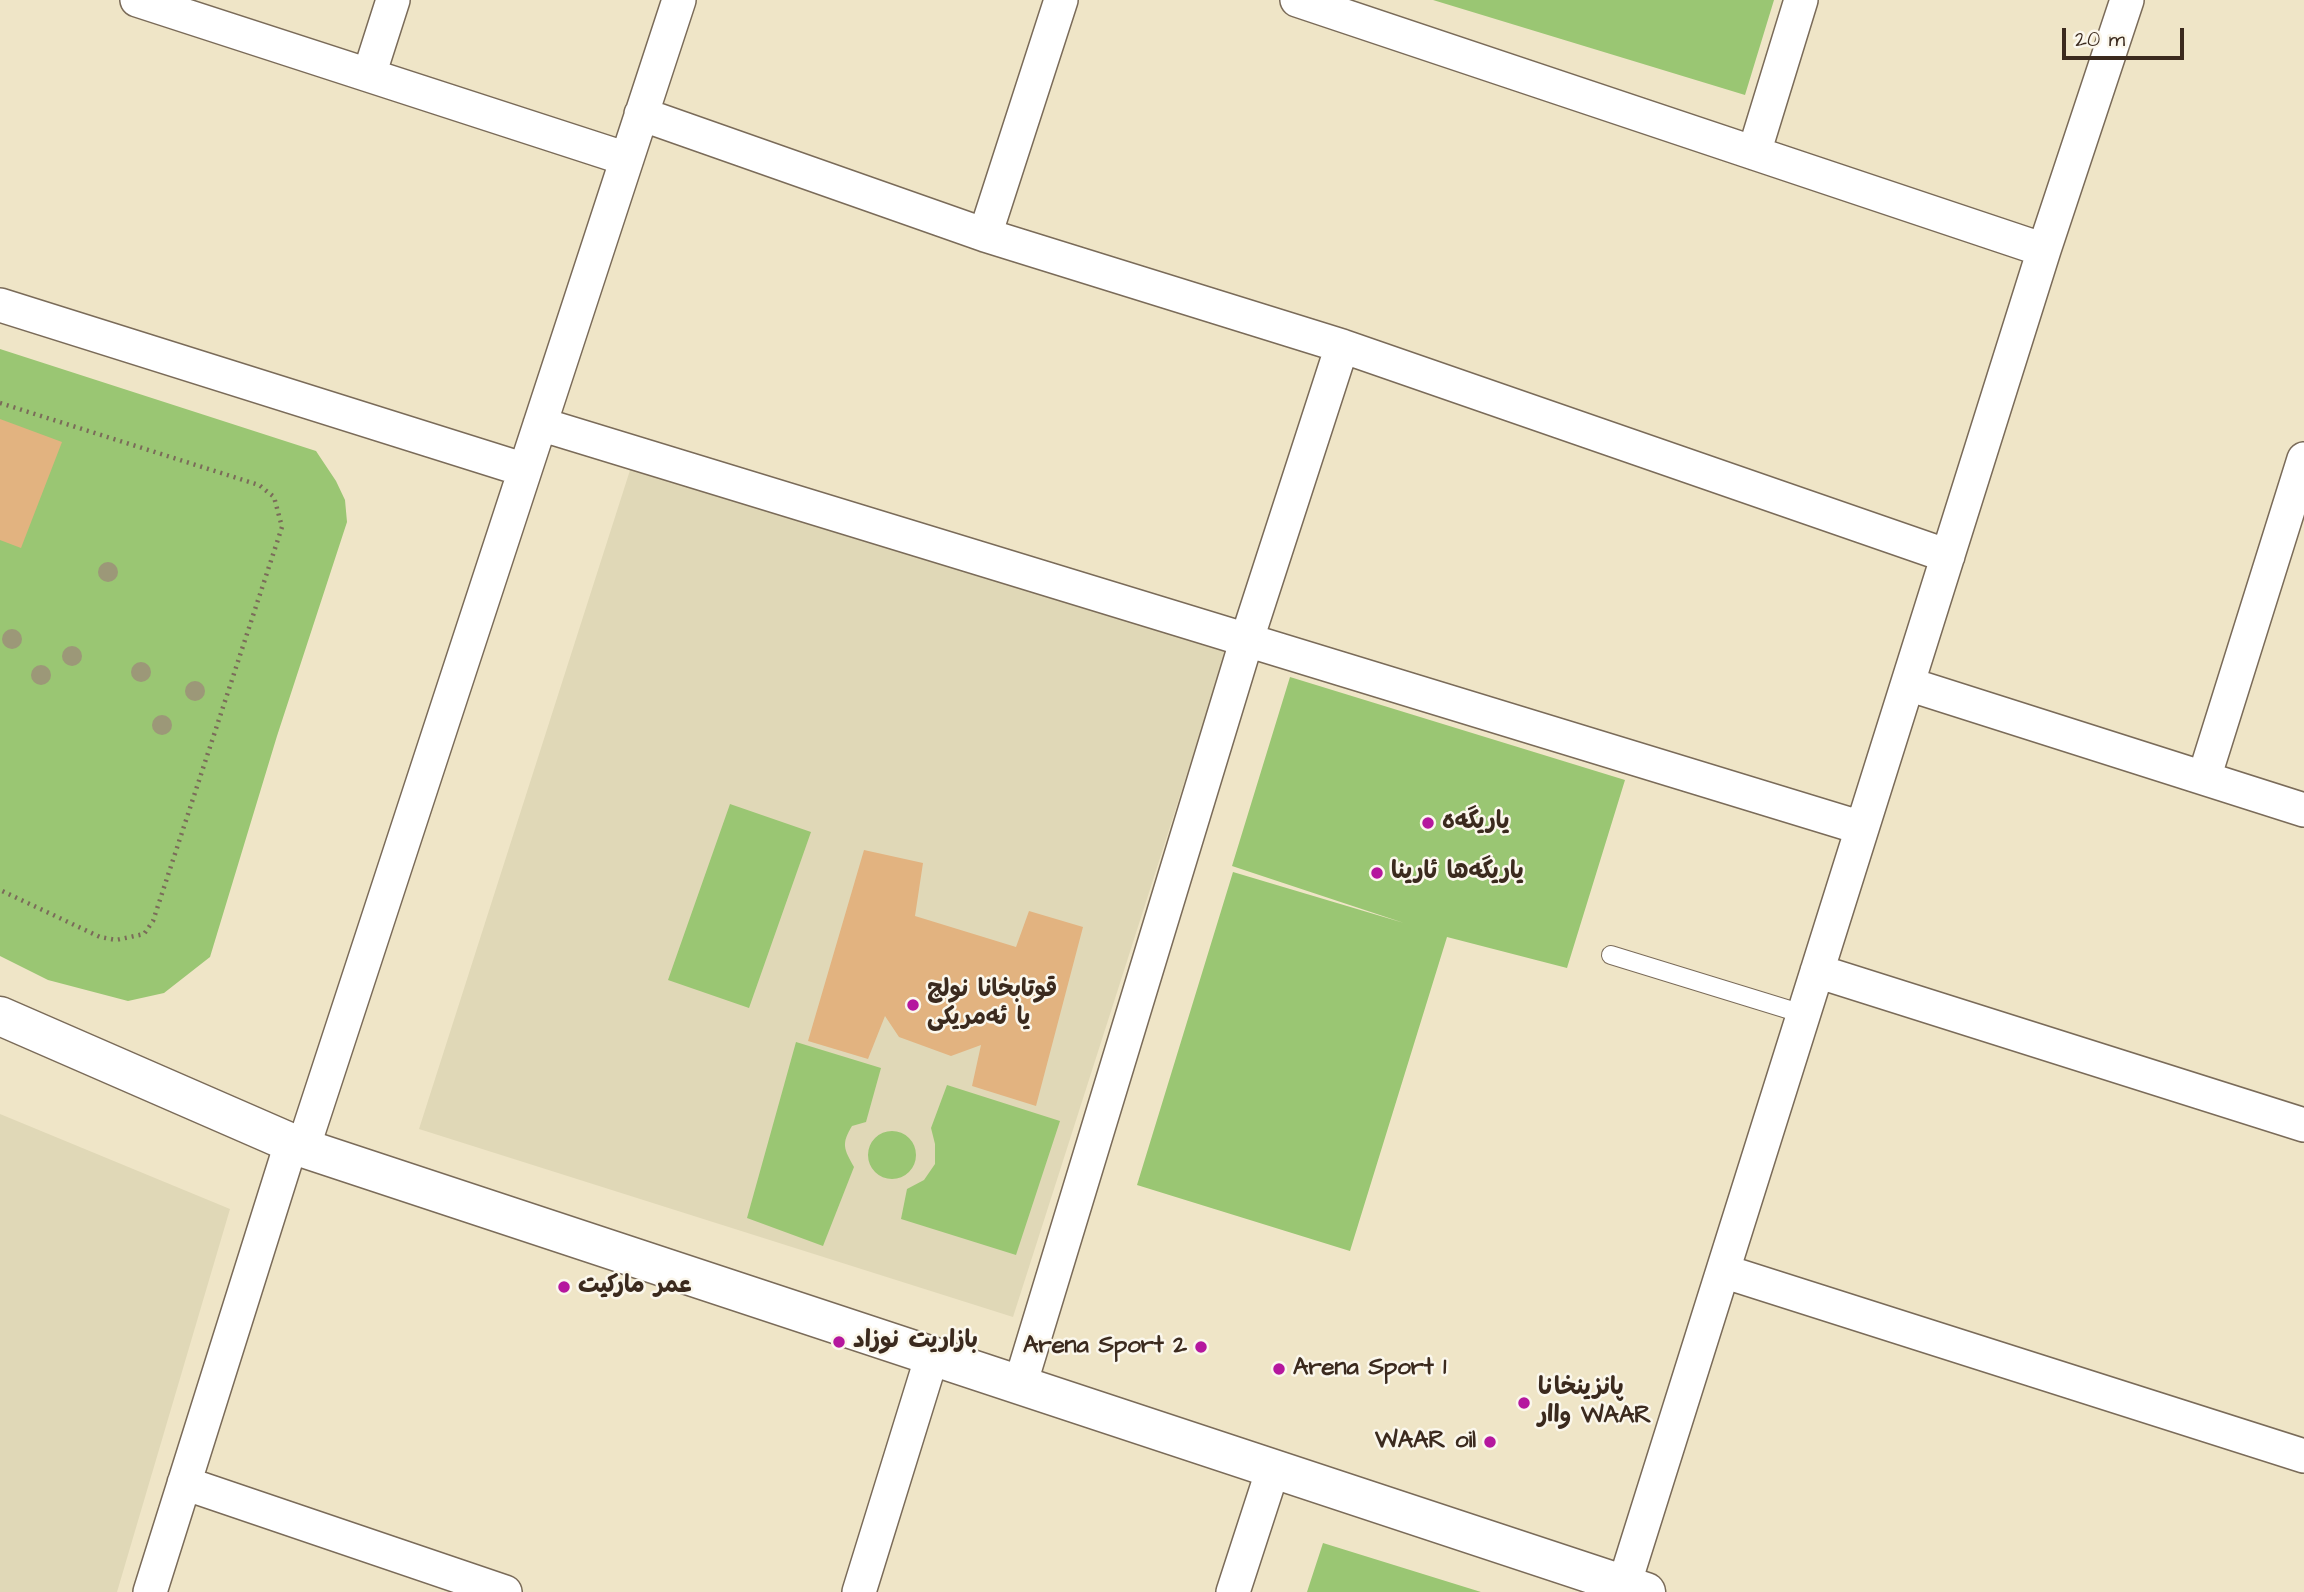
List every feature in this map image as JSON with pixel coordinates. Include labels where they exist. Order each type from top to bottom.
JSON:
[{"type":"street","points":[[137,0],[626,159]]},
{"type":"street","points":[[369,75],[393,0]]},
{"type":"street","points":[[150,1592],[184,1483],[525,470],[679,0]]},
{"type":"street","points":[[985,235],[1062,0]]},
{"type":"street","points":[[1297,0],[2044,250]]},
{"type":"street","points":[[1754,153],[1801,0]]},
{"type":"street","points":[[0,1016],[297,1146],[1635,1588],[1723,1271],[2044,250],[2127,0]]},
{"type":"street","points":[[641,114],[985,235],[1342,346],[1948,556]]},
{"type":"street","points":[[0,305],[525,470]]},
{"type":"street","points":[[1020,1385],[1247,639],[1342,346]]},
{"type":"street","points":[[540,424],[1862,828]]},
{"type":"street","points":[[2204,778],[2304,459]]},
{"type":"street","points":[[1908,684],[2304,810]]},
{"type":"street","points":[[1817,971],[2304,1125]]},
{"type":"street","points":[[1723,1271],[2304,1456]]},
{"type":"street","points":[[859,1592],[933,1356]]},
{"type":"street","points":[[1233,1592],[1273,1469]]},
{"type":"street","points":[[184,1483],[505,1592]]},
{"type":"lane","points":[[1611,955],[1803,1014]]},
{"type":"path","points":[[0,403],[259,485],[274,497],[282,527],[153,921],[144,934],[116,940],[100,937],[0,890]]},
{"type":"shaded area","points":[[632,464],[1226,652],[1013,1317],[419,1129]]},
{"type":"shaded area","points":[[0,1114],[230,1209],[117,1592],[0,1592]]},
{"type":"green space","points":[[1433,0],[1774,0],[1745,95]]},
{"type":"green space","points":[[0,349],[316,451],[345,500],[347,522],[277,736],[210,957],[164,993],[128,1001],[48,980],[0,956]]},
{"type":"green space","points":[[1290,677],[1625,780],[1567,968],[1447,937],[1350,1251],[1137,1185],[1233,872],[1404,923],[1232,866]]},
{"type":"green space","points":[[730,804],[811,832],[749,1008],[668,980]]},
{"type":"green space","points":[[796,1042],[881,1068],[866,1122],[852,1126],[846,1137],[846,1151],[854,1167],[823,1246],[747,1218]]},
{"type":"green space","points":[[947,1085],[1060,1121],[1016,1255],[901,1219],[907,1189],[924,1180],[935,1164],[935,1144],[931,1128]]},
{"type":"green space","points":[[892,1131],[909,1138],[916,1155],[909,1172],[892,1179],[875,1172],[868,1155],[875,1138]]},
{"type":"green space","points":[[1323,1543],[1481,1592],[1307,1592]]},
{"type":"building","points":[[0,419],[62,442],[21,548],[0,540]]},
{"type":"building","points":[[864,850],[923,863],[915,916],[1016,947],[1029,911],[1083,927],[1036,1106],[972,1086],[981,1045],[951,1056],[899,1037],[885,1016],[868,1059],[808,1041]]},
{"type":"place","name":"یاریگه‌ه","points":[[1428,823]]},
{"type":"place","name":"ياريگەها ئارينا","points":[[1377,873]]},
{"type":"place","name":"قوتابخانا نولچ يا ئەمريكى","points":[[913,1005]]},
{"type":"place","name":"عمر ماركيت","points":[[564,1287]]},
{"type":"place","name":"بازاريت نوزاد","points":[[839,1342]]},
{"type":"place","name":"Arena Sport 2","points":[[1201,1347]]},
{"type":"place","name":"Arena Sport 1","points":[[1279,1369]]},
{"type":"place","name":"پانزینخانا واار WAAR","points":[[1524,1403]]},
{"type":"place","name":"WAAR oil","points":[[1490,1442]]}]
